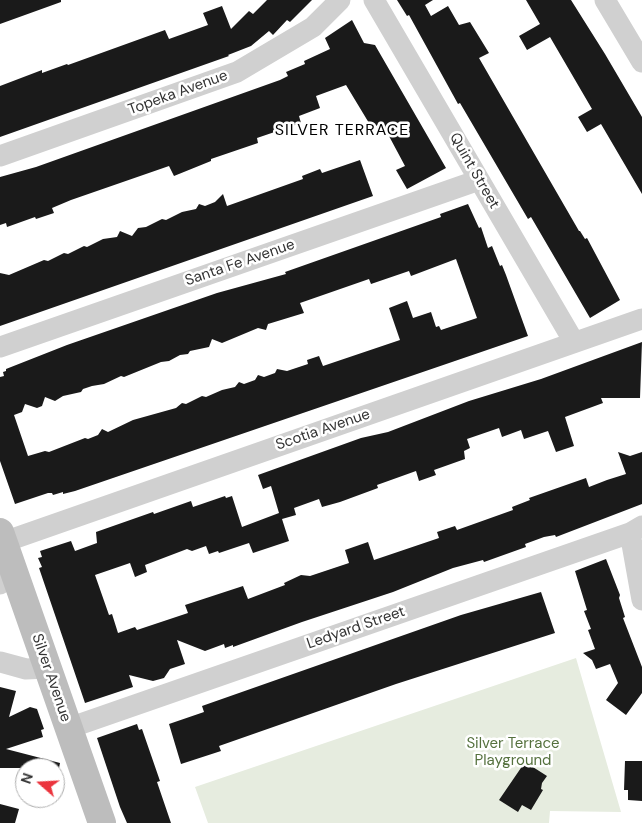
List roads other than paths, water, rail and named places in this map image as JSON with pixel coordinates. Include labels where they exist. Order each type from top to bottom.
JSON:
[{"type":"street","name":"Topeka Avenue","points":[[0,156],[237,72],[313,27],[340,0]]},
{"type":"street","name":"Quint Street","points":[[374,0],[574,342]]},
{"type":"street","points":[[605,0],[642,62]]},
{"type":"street","name":"Santa Fe Avenue","points":[[0,347],[480,180]]},
{"type":"street","name":"Scotia Avenue","points":[[2,537],[642,319]]},
{"type":"street","points":[[636,529],[642,600]]},
{"type":"street","name":"Ledyard Street","points":[[69,728],[636,529]]},
{"type":"street","name":"Silver Avenue","points":[[2,537],[7,579],[47,668],[102,823]]},
{"type":"street","points":[[0,662],[26,670],[47,668]]},
{"type":"district","name":"SILVER TERRACE","points":[[342,131]]},
{"type":"park label","name":"Silver Terrace Playground","points":[[513,752]]}]
